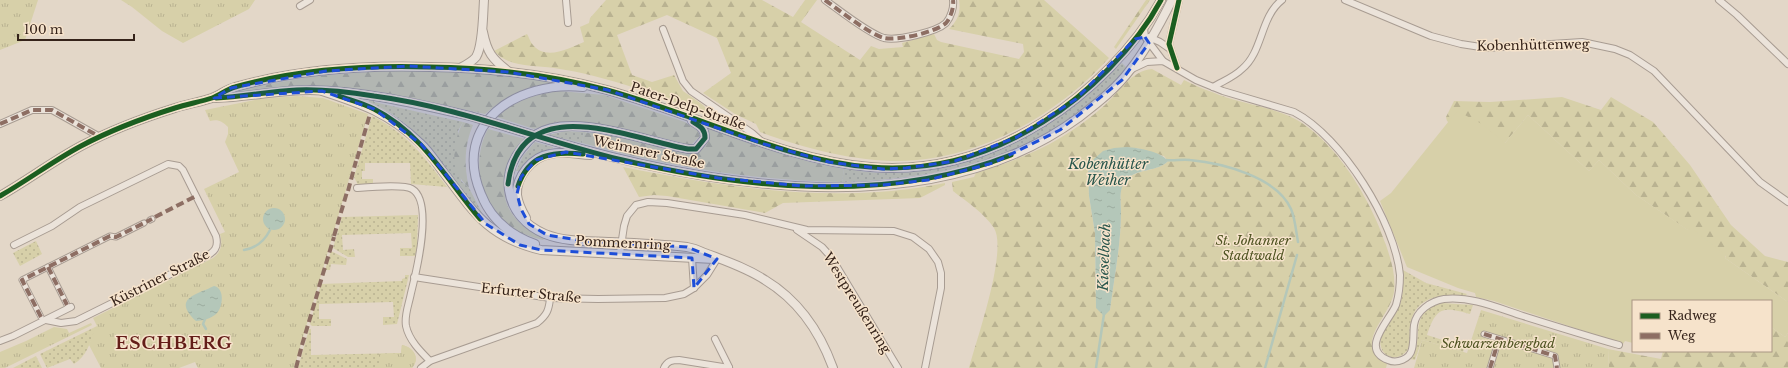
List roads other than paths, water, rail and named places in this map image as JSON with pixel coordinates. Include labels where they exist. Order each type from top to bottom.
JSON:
[{"type":"street","points":[[300,6],[310,0]]},
{"type":"street","points":[[460,68],[471,62],[477,55],[482,27],[484,0]]},
{"type":"street","points":[[566,0],[568,23]]},
{"type":"street","points":[[825,0],[874,33],[884,38],[917,34],[945,24],[949,19],[953,7],[953,0]]},
{"type":"street","name":"Pater-Delp-Straße","points":[[0,196],[60,158],[100,137],[162,112],[214,98],[231,88],[314,72],[381,67],[460,68],[508,72],[573,81],[608,90],[681,114],[764,144],[829,162],[883,169],[927,166],[955,161],[1006,143],[1053,116],[1096,82],[1136,39],[1161,0]]},
{"type":"street","name":"Weimarer Straße","points":[[214,98],[296,90],[375,96],[470,116],[618,159],[718,178],[802,186],[883,185],[928,180],[987,165],[1039,142],[1060,130],[1096,104],[1131,70],[1172,0]]},
{"type":"street","points":[[1177,68],[1170,49],[1170,35],[1179,0]]},
{"type":"street","points":[[1213,87],[1243,69],[1252,57],[1274,7],[1282,0]]},
{"type":"street","name":"Kobenhüttenweg","points":[[1344,0],[1431,36],[1461,44],[1487,48],[1582,42],[1609,47],[1630,54],[1654,70],[1760,182],[1788,202]]},
{"type":"street","points":[[1719,0],[1737,15],[1788,64]]},
{"type":"street","points":[[482,27],[487,48],[491,57],[508,72]]},
{"type":"street","points":[[1144,28],[1163,61]]},
{"type":"street","name":"Pater-Delp-Straße","points":[[663,30],[683,81],[691,91],[752,133],[764,144]]},
{"type":"street","points":[[1136,39],[1149,39],[1170,49]]},
{"type":"street","points":[[1131,70],[1147,62],[1163,61],[1196,80],[1213,87],[1286,109],[1303,117],[1326,136],[1339,150],[1356,172],[1381,215],[1395,254],[1400,274],[1399,294],[1395,306],[1378,334],[1376,341],[1377,348],[1383,358],[1394,362],[1401,361],[1410,354],[1412,350],[1414,324],[1417,317],[1427,306],[1442,300],[1450,299],[1464,299],[1486,304],[1619,345]]},
{"type":"street","name":"Pommernring","points":[[567,250],[542,246],[522,239],[506,229],[497,221],[488,209],[477,186],[473,161],[474,149],[478,134],[491,116],[502,106],[519,97],[541,90],[561,87],[608,90]]},
{"type":"street","name":"Pommernring","points":[[322,91],[374,109],[407,131],[430,155],[480,219],[503,236],[520,245],[541,250],[567,250],[717,259]]},
{"type":"street","points":[[0,124],[32,110],[52,110],[100,137]]},
{"type":"street","name":"Pommernring","points":[[681,114],[705,131],[705,138],[696,149],[677,148],[620,133],[589,127],[557,127],[534,135],[519,151],[514,160],[508,184],[513,207],[516,213],[546,235],[559,238],[687,247],[696,249],[717,259],[752,272],[766,280],[786,295],[805,316],[816,332],[833,368]]},
{"type":"street","points":[[529,224],[518,200],[518,186],[524,172],[536,160],[549,154],[566,152],[618,159]]},
{"type":"street","name":"Küstriner Straße","points":[[14,245],[52,226],[80,207],[168,164],[176,164],[183,170],[216,236],[217,247],[205,257],[77,320],[69,323],[61,323],[43,318]]},
{"type":"street","points":[[358,188],[406,187],[416,192],[421,202],[422,233],[405,315],[406,326],[412,342],[430,361]]},
{"type":"street","name":"Westpreußenring","points":[[620,253],[620,243],[624,226],[631,209],[636,205],[648,202],[667,203],[745,215],[794,228],[829,231],[894,231],[913,237],[929,249],[938,262],[941,273],[941,288],[925,368]]},
{"type":"street","points":[[43,318],[22,280],[110,236],[116,237],[144,222]]},
{"type":"street","name":"Westpreußenring","points":[[794,228],[822,247],[831,257],[898,368]]},
{"type":"street","points":[[692,258],[694,288]]},
{"type":"street","name":"Erfurter Straße","points":[[414,277],[550,298],[598,299],[669,297],[684,294],[694,288],[707,275],[717,259]]},
{"type":"street","points":[[0,341],[14,336],[43,318],[69,306],[48,267]]},
{"type":"street","points":[[421,368],[430,361],[537,323],[545,317],[549,310],[550,298]]},
{"type":"street","points":[[1484,334],[1555,356],[1557,368]]},
{"type":"street","points":[[715,339],[729,368]]},
{"type":"street","points":[[1490,368],[1499,339]]},
{"type":"street","points":[[664,368],[666,364],[672,360],[679,360],[729,368]]},
{"type":"water","name":"Kobenhütter Weiher","points":[[1127,147],[1155,152],[1168,161],[1159,167],[1137,173],[1127,179],[1122,186],[1120,237],[1117,261],[1110,310],[1104,316],[1096,308],[1095,233],[1089,196],[1088,168],[1094,159],[1103,151]]},
{"type":"water","points":[[274,208],[282,211],[285,219],[282,227],[274,230],[266,227],[263,219],[266,211]]},
{"type":"water","points":[[214,286],[218,287],[220,290],[222,298],[221,307],[215,315],[210,318],[196,321],[189,313],[186,307],[186,302],[194,295]]},
{"type":"waterway","points":[[1166,160],[1190,160],[1217,164],[1247,174],[1274,188],[1284,198],[1291,209],[1298,242]]},
{"type":"waterway","points":[[244,250],[259,244],[270,230]]},
{"type":"waterway","points":[[1265,368],[1297,255]]},
{"type":"waterway","name":"Kieselbach","points":[[1096,368],[1104,314]]},
{"type":"waterway","points":[[205,319],[203,324],[206,329]]},
{"type":"district","name":"ESCHBERG","points":[[174,343]]},
{"type":"park label","name":"St. Johanner Stadtwald","points":[[1253,248]]},
{"type":"park label","name":"Schwarzenbergbad","points":[[1498,343]]}]
